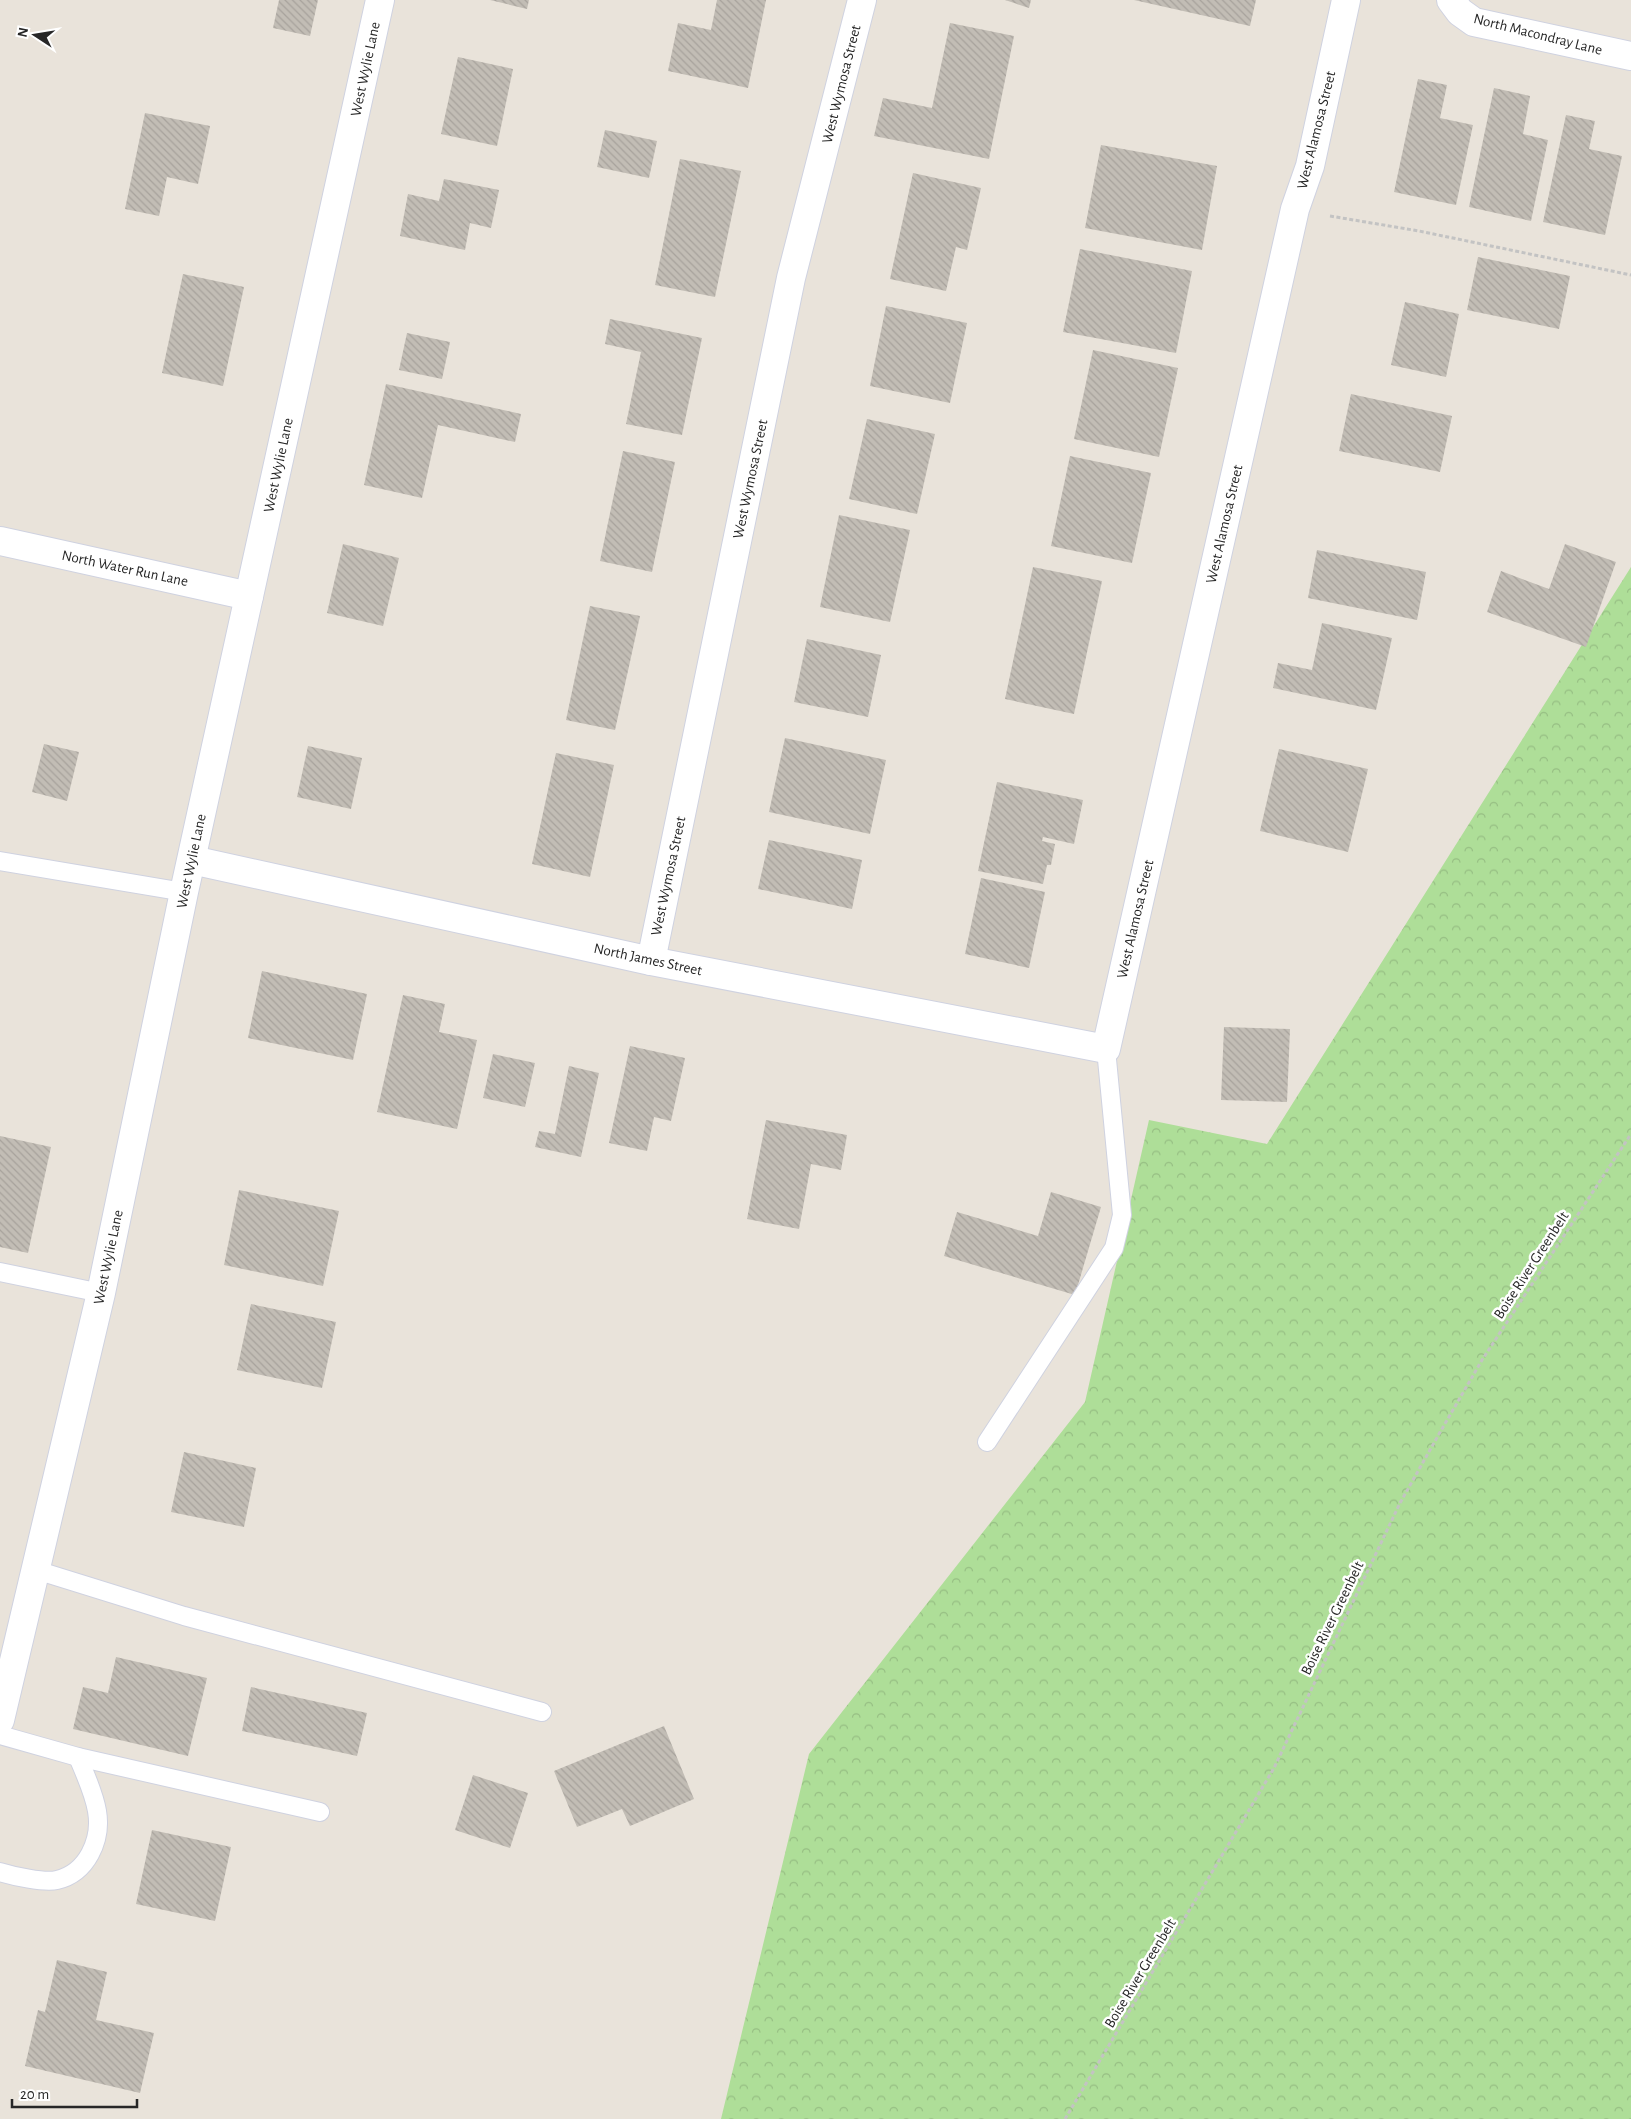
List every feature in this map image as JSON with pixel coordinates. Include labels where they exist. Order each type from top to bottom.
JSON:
[{"type":"street","name":"West Wylie Lane","points":[[0,1720],[101,1293],[184,892],[380,0]]},
{"type":"street","name":"West Wymosa Street","points":[[651,961],[791,278],[862,0]]},
{"type":"street","name":"West Alamosa Street","points":[[1106,1049],[1295,209],[1310,166],[1346,0]]},
{"type":"street","name":"North Macondray Lane","points":[[1451,0],[1460,12],[1474,22],[1631,56]]},
{"type":"street","name":"North Water Run Lane","points":[[0,541],[249,596]]},
{"type":"street","name":"North James Street","points":[[192,860],[651,961],[1106,1049]]},
{"type":"lane","points":[[0,861],[184,892]]},
{"type":"lane","points":[[987,1442],[1114,1248],[1122,1215],[1106,1049]]},
{"type":"lane","points":[[0,1272],[101,1293]]},
{"type":"lane","points":[[36,1570],[184,1616],[542,1712]]},
{"type":"lane","points":[[0,1735],[78,1757],[320,1812]]},
{"type":"lane","points":[[0,1872],[16,1877],[56,1880],[75,1872],[91,1855],[98,1834],[97,1812],[88,1780],[78,1757]]},
{"type":"path","points":[[1295,209],[1419,231],[1631,275]]},
{"type":"path","name":"Boise River Greenbelt","points":[[1065,2119],[1274,1768],[1400,1504],[1482,1360],[1631,1134]]},
{"type":"green space","points":[[1631,567],[1631,2119],[721,2119],[809,1754],[1085,1402],[1149,1120],[1267,1144]]},
{"type":"building","points":[[279,0],[318,0],[310,36],[273,28]]},
{"type":"building","points":[[490,0],[529,0],[527,9]]},
{"type":"building","points":[[717,0],[766,0],[748,88],[668,71],[678,23],[711,30]]},
{"type":"building","points":[[1005,0],[1031,0],[1029,8]]},
{"type":"building","points":[[1134,0],[1256,0],[1250,26]]},
{"type":"building","points":[[950,23],[1014,36],[989,159],[874,136],[883,98],[932,108]]},
{"type":"building","points":[[458,57],[513,69],[497,146],[441,134]]},
{"type":"building","points":[[1418,79],[1447,85],[1440,118],[1473,125],[1456,205],[1394,192]]},
{"type":"building","points":[[1494,88],[1530,96],[1523,134],[1548,140],[1531,221],[1469,207]]},
{"type":"building","points":[[145,113],[210,126],[198,184],[167,177],[159,216],[125,209]]},
{"type":"building","points":[[1566,115],[1595,121],[1589,149],[1622,156],[1605,235],[1543,222]]},
{"type":"building","points":[[605,130],[657,141],[649,178],[597,167]]},
{"type":"building","points":[[1101,145],[1217,166],[1202,250],[1085,228]]},
{"type":"building","points":[[680,159],[741,171],[715,297],[655,285]]},
{"type":"building","points":[[913,173],[981,188],[967,250],[956,247],[946,291],[890,279]]},
{"type":"building","points":[[444,179],[499,190],[491,228],[470,223],[465,250],[400,236],[408,194],[439,201]]},
{"type":"building","points":[[1080,249],[1192,271],[1176,353],[1063,332]]},
{"type":"building","points":[[1478,257],[1570,276],[1559,329],[1467,310]]},
{"type":"building","points":[[183,274],[244,287],[223,386],[162,373]]},
{"type":"building","points":[[1405,302],[1459,314],[1446,377],[1391,365]]},
{"type":"building","points":[[886,306],[967,323],[950,403],[870,386]]},
{"type":"building","points":[[610,319],[702,338],[682,435],[626,424],[641,352],[605,344]]},
{"type":"building","points":[[407,333],[450,342],[442,379],[399,370]]},
{"type":"building","points":[[1093,350],[1178,368],[1159,457],[1074,439]]},
{"type":"building","points":[[386,384],[521,414],[515,442],[438,425],[422,498],[364,485]]},
{"type":"building","points":[[1351,394],[1452,416],[1440,472],[1339,451]]},
{"type":"building","points":[[867,419],[935,434],[917,514],[849,499]]},
{"type":"building","points":[[623,451],[675,462],[652,572],[600,561]]},
{"type":"building","points":[[1070,456],[1151,473],[1132,563],[1051,546]]},
{"type":"building","points":[[839,515],[910,530],[890,622],[820,607]]},
{"type":"building","points":[[343,544],[399,558],[383,626],[327,613]]},
{"type":"building","points":[[1565,544],[1616,562],[1586,647],[1487,612],[1501,571],[1549,589]]},
{"type":"building","points":[[1317,550],[1426,572],[1417,620],[1308,598]]},
{"type":"building","points":[[1033,567],[1102,581],[1074,714],[1005,699]]},
{"type":"building","points":[[590,606],[640,616],[615,730],[566,720]]},
{"type":"building","points":[[1322,623],[1392,638],[1376,710],[1273,688],[1278,663],[1312,670]]},
{"type":"building","points":[[807,639],[881,655],[868,717],[794,702]]},
{"type":"building","points":[[785,738],[886,760],[870,834],[769,812]]},
{"type":"building","points":[[44,744],[79,752],[67,801],[32,792]]},
{"type":"building","points":[[308,746],[362,758],[351,809],[297,797]]},
{"type":"building","points":[[1279,749],[1368,769],[1348,852],[1260,831]]},
{"type":"building","points":[[556,753],[614,765],[590,877],[532,864]]},
{"type":"building","points":[[997,782],[1083,800],[1074,844],[1043,837],[1042,841],[1055,844],[1051,865],[1047,865],[1043,884],[978,871]]},
{"type":"building","points":[[769,840],[862,860],[852,909],[758,889]]},
{"type":"building","points":[[981,878],[1045,892],[1029,968],[965,954]]},
{"type":"building","points":[[262,971],[367,994],[353,1060],[248,1038]]},
{"type":"building","points":[[403,995],[445,1004],[439,1032],[477,1040],[457,1129],[377,1112]]},
{"type":"building","points":[[1224,1027],[1290,1029],[1287,1102],[1221,1100]]},
{"type":"building","points":[[630,1046],[685,1058],[671,1121],[654,1117],[647,1151],[609,1143]]},
{"type":"building","points":[[493,1054],[535,1063],[525,1107],[483,1098]]},
{"type":"building","points":[[569,1066],[599,1073],[581,1157],[535,1147],[539,1131],[555,1134]]},
{"type":"building","points":[[766,1120],[847,1135],[841,1170],[811,1164],[799,1229],[747,1219]]},
{"type":"building","points":[[0,1136],[51,1147],[28,1253],[0,1247]]},
{"type":"building","points":[[239,1190],[339,1211],[323,1286],[224,1265]]},
{"type":"building","points":[[1051,1192],[1101,1207],[1075,1295],[944,1256],[957,1212],[1038,1236]]},
{"type":"building","points":[[251,1304],[336,1322],[322,1388],[237,1370]]},
{"type":"building","points":[[184,1452],[256,1468],[244,1527],[171,1512]]},
{"type":"building","points":[[116,1657],[207,1678],[188,1756],[73,1729],[83,1687],[108,1693]]},
{"type":"building","points":[[251,1687],[367,1713],[357,1756],[242,1731]]},
{"type":"building","points":[[664,1726],[694,1799],[630,1826],[622,1809],[577,1827],[554,1771]]},
{"type":"building","points":[[473,1775],[528,1793],[510,1848],[455,1830]]},
{"type":"building","points":[[152,1830],[231,1847],[215,1921],[136,1904]]},
{"type":"building","points":[[57,1960],[107,1972],[96,2020],[154,2033],[140,2093],[25,2066],[38,2010],[45,2012]]}]
